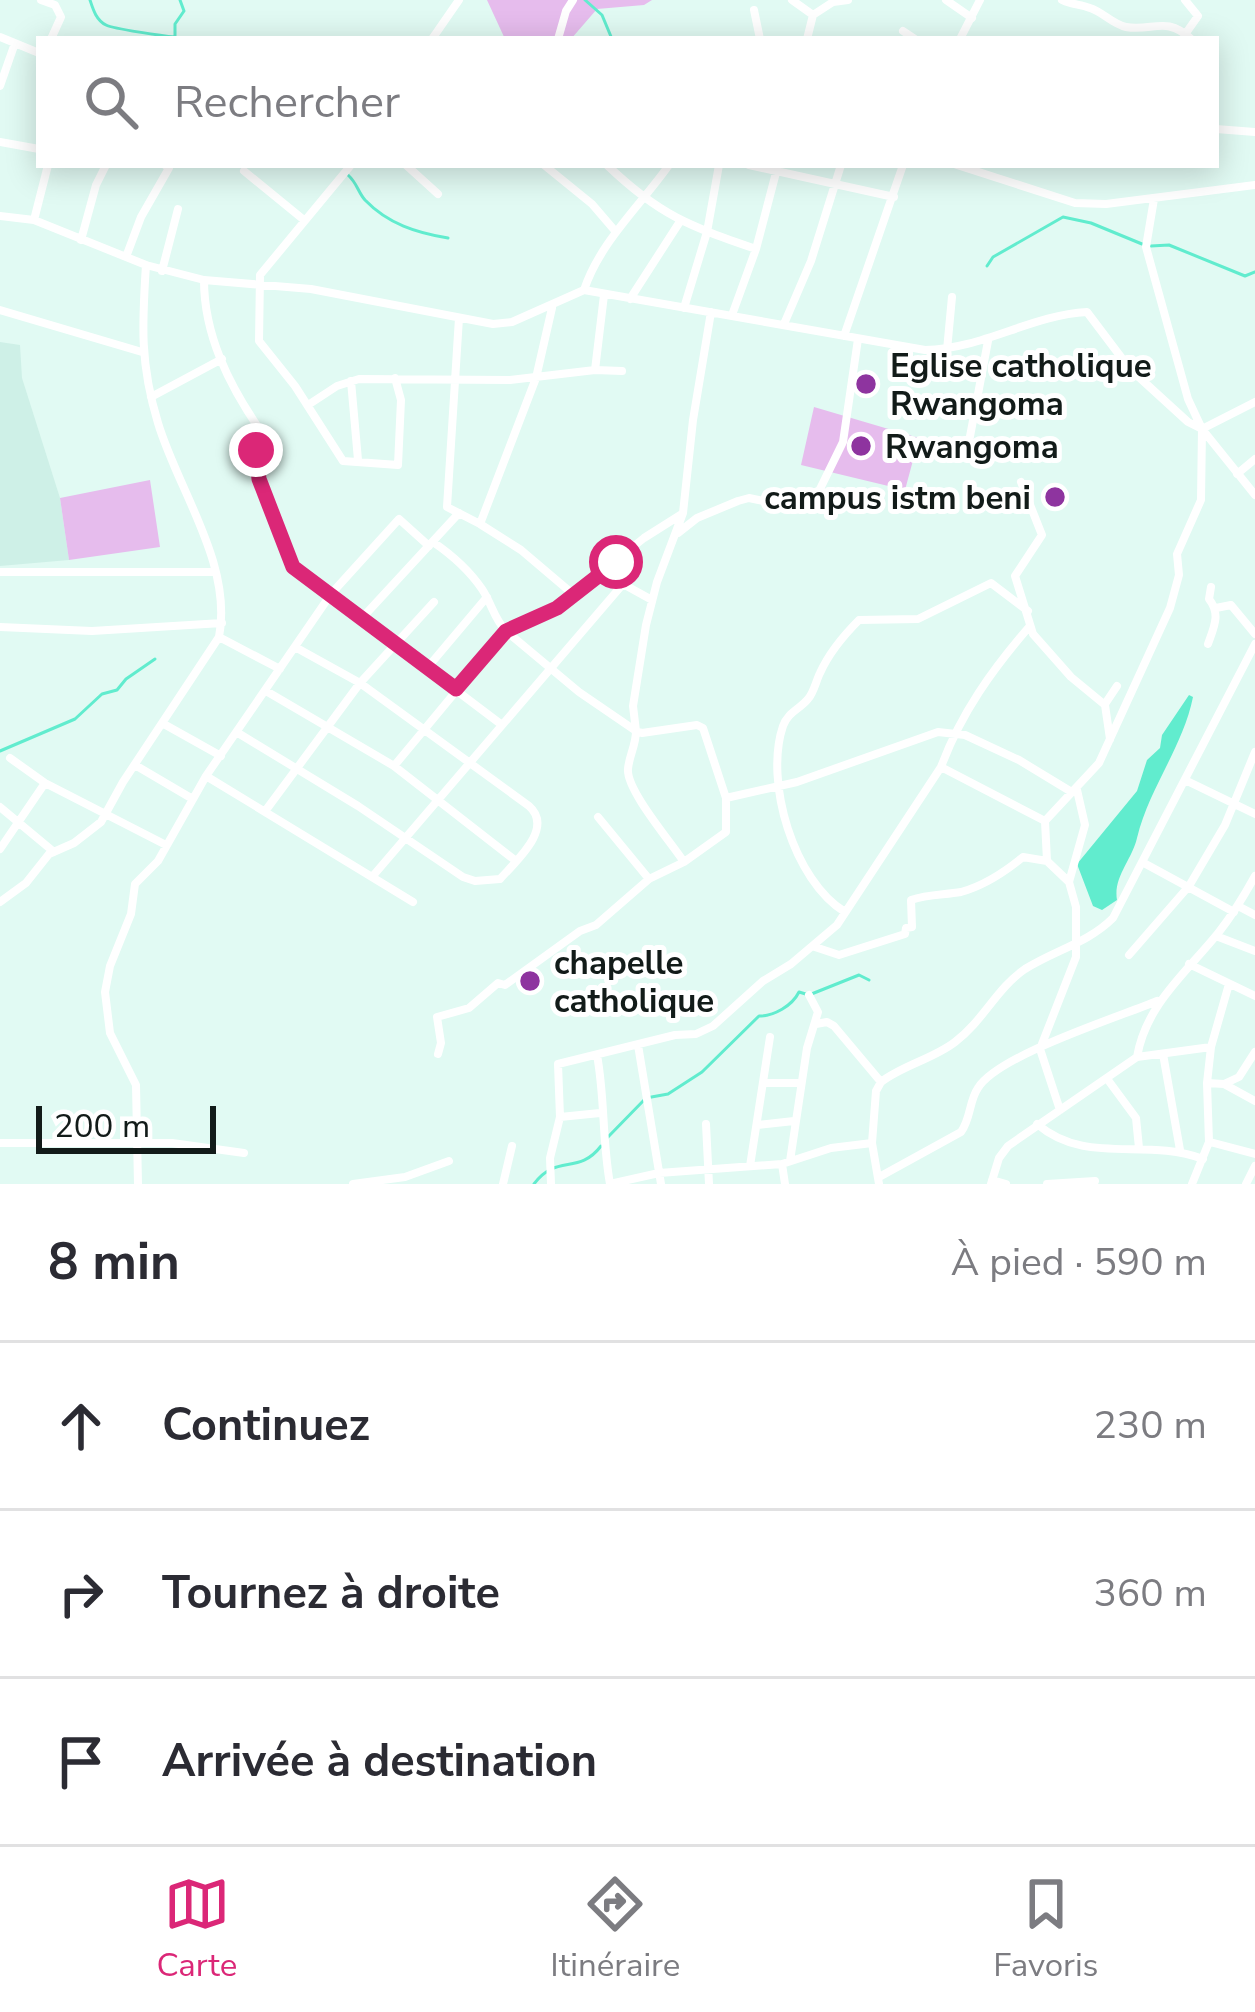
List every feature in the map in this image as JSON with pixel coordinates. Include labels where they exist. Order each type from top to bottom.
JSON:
[{"type":"street","points":[[41,0],[55,4],[61,16],[52,36]]},
{"type":"street","points":[[434,35],[459,0]]},
{"type":"street","points":[[560,36],[566,11],[574,0]]},
{"type":"street","points":[[792,0],[813,15]]},
{"type":"street","points":[[808,36],[813,15],[833,2],[848,0]]},
{"type":"street","points":[[946,0],[972,19]]},
{"type":"street","points":[[962,36],[980,0]]},
{"type":"street","points":[[1062,0],[1131,28],[1160,23],[1188,36],[1198,16],[1185,0]]},
{"type":"street","points":[[754,10],[759,36]]},
{"type":"street","points":[[903,31],[911,36]]},
{"type":"street","points":[[0,37],[36,52]]},
{"type":"street","points":[[0,86],[15,44]]},
{"type":"street","points":[[1219,129],[1255,132]]},
{"type":"street","points":[[0,142],[36,148]]},
{"type":"street","points":[[34,220],[47,168]]},
{"type":"street","points":[[81,240],[95,185],[104,168]]},
{"type":"street","points":[[126,257],[141,217],[169,168]]},
{"type":"street","points":[[348,168],[260,274],[259,341],[308,404],[340,460],[398,465],[401,400],[395,378]]},
{"type":"street","points":[[409,168],[437,194]]},
{"type":"street","points":[[548,168],[592,204],[616,232]]},
{"type":"street","points":[[610,168],[644,200],[680,223],[756,249]]},
{"type":"street","points":[[584,290],[590,270],[667,168]]},
{"type":"street","points":[[684,308],[707,232],[718,168]]},
{"type":"street","points":[[784,324],[811,261],[840,168]]},
{"type":"street","points":[[844,336],[902,168]]},
{"type":"street","points":[[967,168],[1076,202],[1154,199],[1255,185]]},
{"type":"street","points":[[732,316],[756,249],[776,169],[894,197]]},
{"type":"street","points":[[244,170],[304,220]]},
{"type":"street","points":[[1154,199],[1147,247],[1188,400],[1202,429],[1249,491]]},
{"type":"street","points":[[162,271],[178,209]]},
{"type":"street","points":[[0,216],[34,220],[162,271],[204,280],[311,289],[459,318],[512,322],[584,290],[902,348],[947,350],[1064,314],[1087,312],[1130,369],[1202,429]]},
{"type":"street","points":[[630,299],[680,223]]},
{"type":"street","points":[[0,902],[26,883],[42,860],[82,838],[107,813],[220,637],[214,572],[166,447],[142,352],[146,266]]},
{"type":"street","points":[[204,280],[205,316],[241,403],[261,433],[256,456],[259,479],[293,567],[502,725]]},
{"type":"street","points":[[595,370],[604,295]]},
{"type":"street","points":[[947,350],[952,297]]},
{"type":"street","points":[[480,524],[536,378],[552,306]]},
{"type":"street","points":[[0,310],[142,352]]},
{"type":"street","points":[[684,862],[631,783],[628,766],[636,730],[633,706],[652,600],[683,513],[692,420],[711,312]]},
{"type":"street","points":[[459,318],[447,507],[521,550],[574,595]]},
{"type":"street","points":[[676,534],[697,518],[738,501],[749,498],[782,505],[819,491],[843,442],[858,339]]},
{"type":"street","points":[[968,447],[988,341]]},
{"type":"street","points":[[152,397],[222,359]]},
{"type":"street","points":[[308,404],[351,382],[622,371]]},
{"type":"street","points":[[351,382],[358,460]]},
{"type":"street","points":[[1202,429],[1255,402]]},
{"type":"street","points":[[1047,861],[1046,821],[1092,775],[1176,591],[1178,554],[1200,507],[1204,486],[1202,429]]},
{"type":"street","points":[[1237,474],[1255,460]]},
{"type":"street","points":[[1021,482],[1042,535],[1015,576],[1029,627],[1071,677],[1105,705]]},
{"type":"street","points":[[363,617],[459,513]]},
{"type":"street","points":[[394,766],[506,631],[557,608],[683,513]]},
{"type":"street","points":[[138,1184],[136,1085],[110,1033],[105,992],[135,884],[166,845],[206,776],[331,594],[398,519],[468,571],[506,631],[636,730],[650,734],[700,725],[728,813],[724,837],[649,879],[596,925],[580,931],[505,986],[498,983],[469,1008],[436,1018],[441,1042],[438,1054]]},
{"type":"street","points":[[0,572],[214,572]]},
{"type":"street","points":[[845,912],[820,895],[803,867],[778,786],[776,760],[788,714],[809,698],[822,668],[860,620],[918,620],[991,583],[1028,610]]},
{"type":"street","points":[[372,877],[622,584],[652,600]]},
{"type":"street","points":[[1208,644],[1216,623],[1216,608],[1209,599],[1211,586]]},
{"type":"street","points":[[428,667],[487,597]]},
{"type":"street","points":[[266,810],[360,682],[434,602]]},
{"type":"street","points":[[1216,608],[1231,605],[1255,634]]},
{"type":"street","points":[[0,627],[92,631],[222,623]]},
{"type":"street","points":[[551,1184],[550,1158],[560,1117],[556,1066],[713,1027],[763,981],[837,925],[941,767],[954,731],[978,691],[1029,627]]},
{"type":"street","points":[[220,637],[280,669]]},
{"type":"street","points":[[1160,1000],[1088,1026],[985,1080],[976,1089],[967,1125],[954,1138],[880,1180],[872,1143],[880,1082],[952,1045],[1022,972],[1100,932],[1113,918],[1255,644]]},
{"type":"street","points":[[238,733],[408,837],[457,873],[476,881],[500,879],[516,861],[540,824],[538,814],[360,682],[296,647]]},
{"type":"street","points":[[1110,740],[1105,705],[1117,686]]},
{"type":"street","points":[[266,692],[394,766],[516,861]]},
{"type":"street","points":[[162,723],[221,756]]},
{"type":"street","points":[[726,798],[818,775],[922,735],[954,731],[1074,791],[1085,825],[1069,882],[1076,908],[1076,956],[1040,1049],[1060,1110]]},
{"type":"street","points":[[1129,955],[1189,886],[1234,803],[1255,752]]},
{"type":"street","points":[[10,758],[45,783],[166,845]]},
{"type":"street","points":[[135,765],[191,799]]},
{"type":"street","points":[[941,767],[1046,821]]},
{"type":"street","points":[[206,776],[413,902]]},
{"type":"street","points":[[1185,780],[1255,814]]},
{"type":"street","points":[[0,849],[45,783]]},
{"type":"street","points":[[0,807],[54,852]]},
{"type":"street","points":[[598,817],[649,879]]},
{"type":"street","points":[[813,946],[838,955],[905,934],[912,927],[911,900],[933,892],[961,892],[994,878],[1023,857],[1047,861],[1069,882]]},
{"type":"street","points":[[1142,862],[1255,915]]},
{"type":"street","points":[[1138,1057],[1140,1041],[1160,1000],[1216,936],[1255,876]]},
{"type":"street","points":[[1216,936],[1255,951]]},
{"type":"street","points":[[1189,964],[1255,996]]},
{"type":"street","points":[[1192,1184],[1210,1142],[1207,1084],[1211,1047],[1229,984]]},
{"type":"street","points":[[785,1184],[818,1012],[809,995]]},
{"type":"street","points":[[814,1025],[834,1026],[880,1082]]},
{"type":"street","points":[[750,1166],[770,1037]]},
{"type":"street","points":[[638,1045],[660,1179]]},
{"type":"street","points":[[1006,1184],[991,1182],[1003,1151],[1036,1124],[1138,1057],[1211,1047]]},
{"type":"street","points":[[1207,1084],[1224,1084],[1239,1077],[1255,1052]]},
{"type":"street","points":[[1163,1054],[1180,1150]]},
{"type":"street","points":[[597,1055],[610,1184],[708,1168],[786,1162],[830,1148],[872,1143]]},
{"type":"street","points":[[1108,1080],[1136,1118],[1139,1148]]},
{"type":"street","points":[[763,1082],[801,1083]]},
{"type":"street","points":[[1224,1084],[1255,1101]]},
{"type":"street","points":[[560,1117],[601,1113]]},
{"type":"street","points":[[758,1125],[794,1121]]},
{"type":"street","points":[[706,1124],[710,1184]]},
{"type":"street","points":[[1036,1124],[1057,1141],[1082,1148],[1180,1150],[1203,1159]]},
{"type":"street","points":[[1210,1142],[1255,1154]]},
{"type":"street","points":[[0,1143],[172,1143],[244,1153]]},
{"type":"street","points":[[503,1184],[512,1146]]},
{"type":"street","points":[[353,1184],[405,1177],[448,1161]]},
{"type":"street","points":[[1246,1184],[1255,1166]]},
{"type":"street","points":[[1047,1184],[1095,1181]]},
{"type":"shaded area","points":[[487,0],[652,0],[644,5],[597,9],[574,36],[504,36]]},
{"type":"shaded area","points":[[0,342],[20,345],[22,378],[60,498],[69,560],[0,566]]},
{"type":"shaded area","name":"Rwangoma","points":[[814,407],[919,438],[905,490],[801,465]]},
{"type":"shaded area","points":[[150,480],[160,547],[69,560],[60,498]]},
{"type":"shaded area","points":[[1189,695],[1193,697],[1188,715],[1120,876],[1117,900],[1102,910],[1093,906],[1077,864],[1137,791],[1147,760],[1160,748],[1162,735]]},
{"type":"waterway","points":[[90,0],[106,25],[168,36]]},
{"type":"waterway","points":[[175,36],[175,24],[184,11],[180,0]]},
{"type":"waterway","points":[[585,0],[602,15],[611,36]]},
{"type":"waterway","points":[[348,175],[365,200],[383,215],[414,230],[448,238]]},
{"type":"waterway","points":[[987,266],[993,257],[1063,217],[1142,244]]},
{"type":"waterway","points":[[1151,246],[1169,245],[1245,276],[1255,272]]},
{"type":"waterway","points":[[0,751],[75,719],[102,694],[117,690],[155,659]]},
{"type":"waterway","points":[[607,1138],[646,1098],[668,1094],[702,1072],[759,1016],[782,1009],[799,992],[809,995],[859,975],[869,980]]},
{"type":"waterway","points":[[534,1184],[551,1169],[584,1160],[601,1146]]},
{"type":"place","name":"Eglise catholique Rwangoma","points":[[866,384]]},
{"type":"place","name":"Rwangoma","points":[[861,446]]},
{"type":"place","name":"campus istm beni","points":[[1055,497]]},
{"type":"place","name":"chapelle catholique","points":[[530,981]]},
{"type":"route","points":[[256,450],[259,479],[293,567],[456,689],[506,631],[557,608],[616,562]]}]
